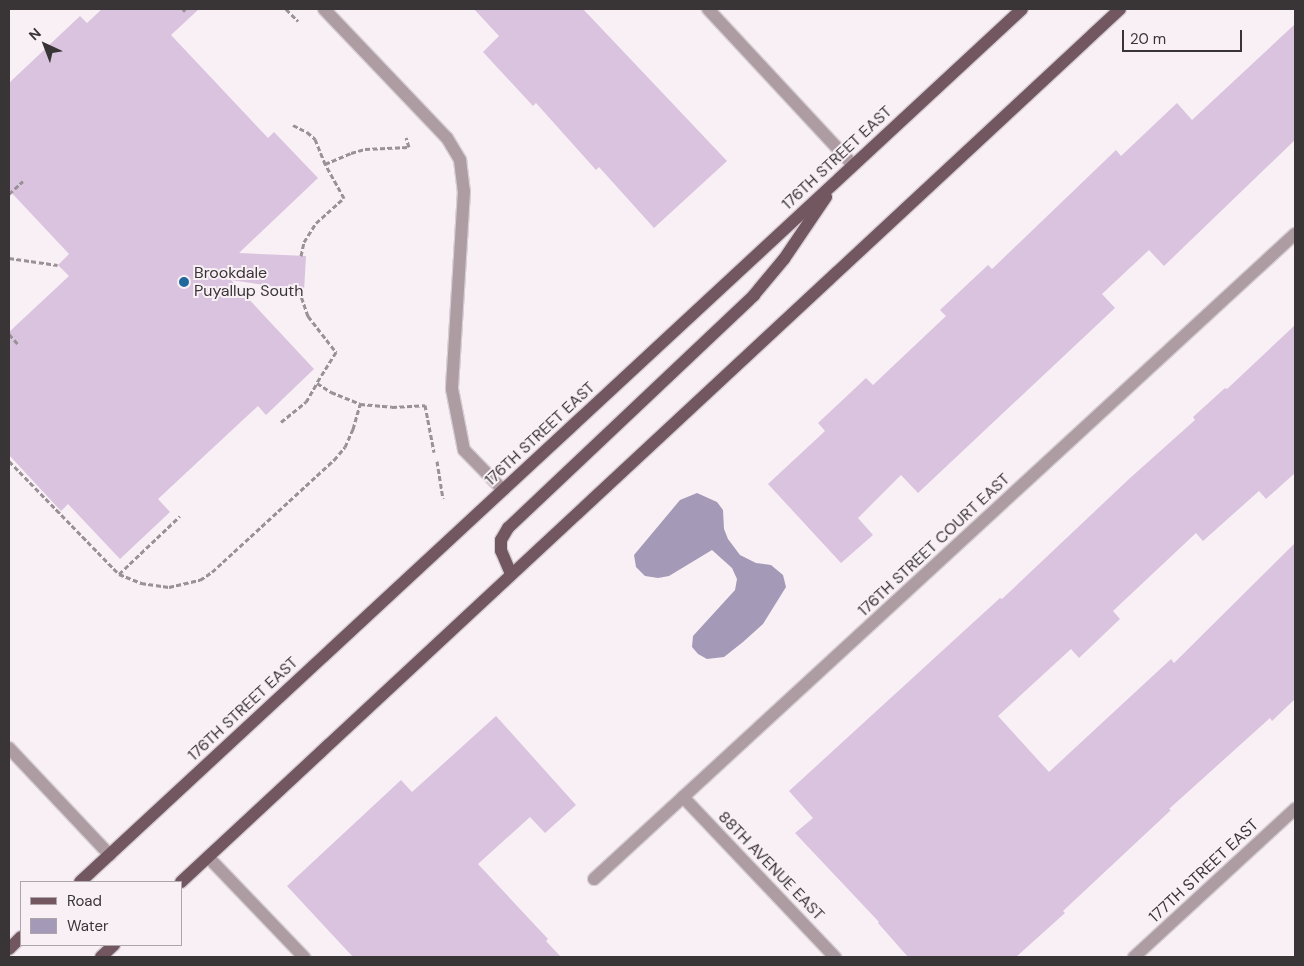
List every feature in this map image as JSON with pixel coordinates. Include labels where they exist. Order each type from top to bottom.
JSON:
[{"type":"main road","name":"176TH STREET EAST","points":[[81,881],[1022,9]]},
{"type":"main road","points":[[182,881],[1120,9]]},
{"type":"main road","points":[[511,574],[501,551],[502,540],[508,528],[754,295],[784,259],[839,179]]},
{"type":"main road","points":[[9,949],[20,938]]},
{"type":"main road","points":[[101,957],[113,946]]},
{"type":"street","points":[[324,9],[447,138],[460,160],[464,191],[452,389],[464,450],[503,490]]},
{"type":"street","points":[[708,9],[853,165]]},
{"type":"street","name":"176TH STREET COURT EAST","points":[[594,879],[1295,234]]},
{"type":"street","points":[[9,748],[110,854]]},
{"type":"street","name":"88TH AVENUE EAST","points":[[683,798],[835,957]]},
{"type":"street","name":"177TH STREET EAST","points":[[1134,957],[1295,809]]},
{"type":"street","points":[[208,857],[304,957]]},
{"type":"path","points":[[286,9],[299,22]]},
{"type":"path","points":[[293,125],[307,132],[315,140],[325,164],[344,198],[316,223],[304,242],[301,256]]},
{"type":"path","points":[[325,164],[351,152],[365,149],[409,147],[405,134]]},
{"type":"path","points":[[9,194],[23,181]]},
{"type":"path","points":[[9,258],[58,264]]},
{"type":"path","points":[[281,422],[306,402],[336,352],[308,316],[299,290]]},
{"type":"path","points":[[9,334],[18,344]]},
{"type":"path","points":[[317,383],[331,392],[360,404],[392,407],[425,405],[427,424],[440,472],[443,499]]},
{"type":"path","points":[[9,461],[119,574],[141,583],[170,587],[200,580],[212,572],[334,460],[345,447],[353,429],[360,404]]},
{"type":"path","points":[[119,574],[180,516]]},
{"type":"water","points":[[697,493],[717,502],[723,510],[724,529],[728,539],[740,555],[756,563],[771,565],[783,575],[786,587],[763,624],[724,657],[707,659],[698,654],[692,647],[693,636],[735,590],[737,579],[732,568],[712,550],[669,576],[658,578],[645,576],[636,567],[634,555],[680,500]]},
{"type":"building","name":"Brookdale Puyallup South","points":[[102,9],[199,9],[171,35],[268,138],[274,132],[318,178],[239,253],[306,256],[304,291],[231,280],[314,369],[266,415],[258,406],[158,499],[170,512],[120,559],[68,504],[61,511],[9,455],[9,332],[69,276],[58,265],[69,254],[9,190],[9,83],[80,16],[87,23]]},
{"type":"building","points":[[474,9],[583,9],[727,161],[654,228],[599,167],[596,170],[536,103],[533,106],[483,52],[499,36]]},
{"type":"building","points":[[1295,24],[1295,140],[1164,266],[1149,250],[1102,294],[1115,308],[918,493],[901,475],[858,518],[873,535],[841,563],[768,484],[825,431],[818,423],[866,378],[873,385],[946,316],[940,310],[988,265],[992,269],[1116,150],[1121,156],[1177,103],[1192,120]]},
{"type":"building","points":[[1295,325],[1295,473],[1266,499],[1259,491],[1203,541],[1196,533],[1113,611],[1120,619],[1079,658],[1071,649],[998,716],[1049,772],[1171,659],[1174,663],[1295,543],[1295,699],[1272,721],[1270,718],[1169,809],[1171,810],[1063,911],[1065,913],[1016,957],[908,957],[879,922],[795,833],[813,818],[789,791],[1000,598],[1002,599],[1129,479],[1195,420],[1193,417],[1225,388],[1227,389]]},
{"type":"building","points":[[496,716],[576,805],[545,833],[530,817],[478,864],[548,939],[546,941],[561,957],[353,957],[287,886],[401,780],[412,792]]},
{"type":"place","name":"Brookdale Puyallup South","points":[[184,282]]}]
